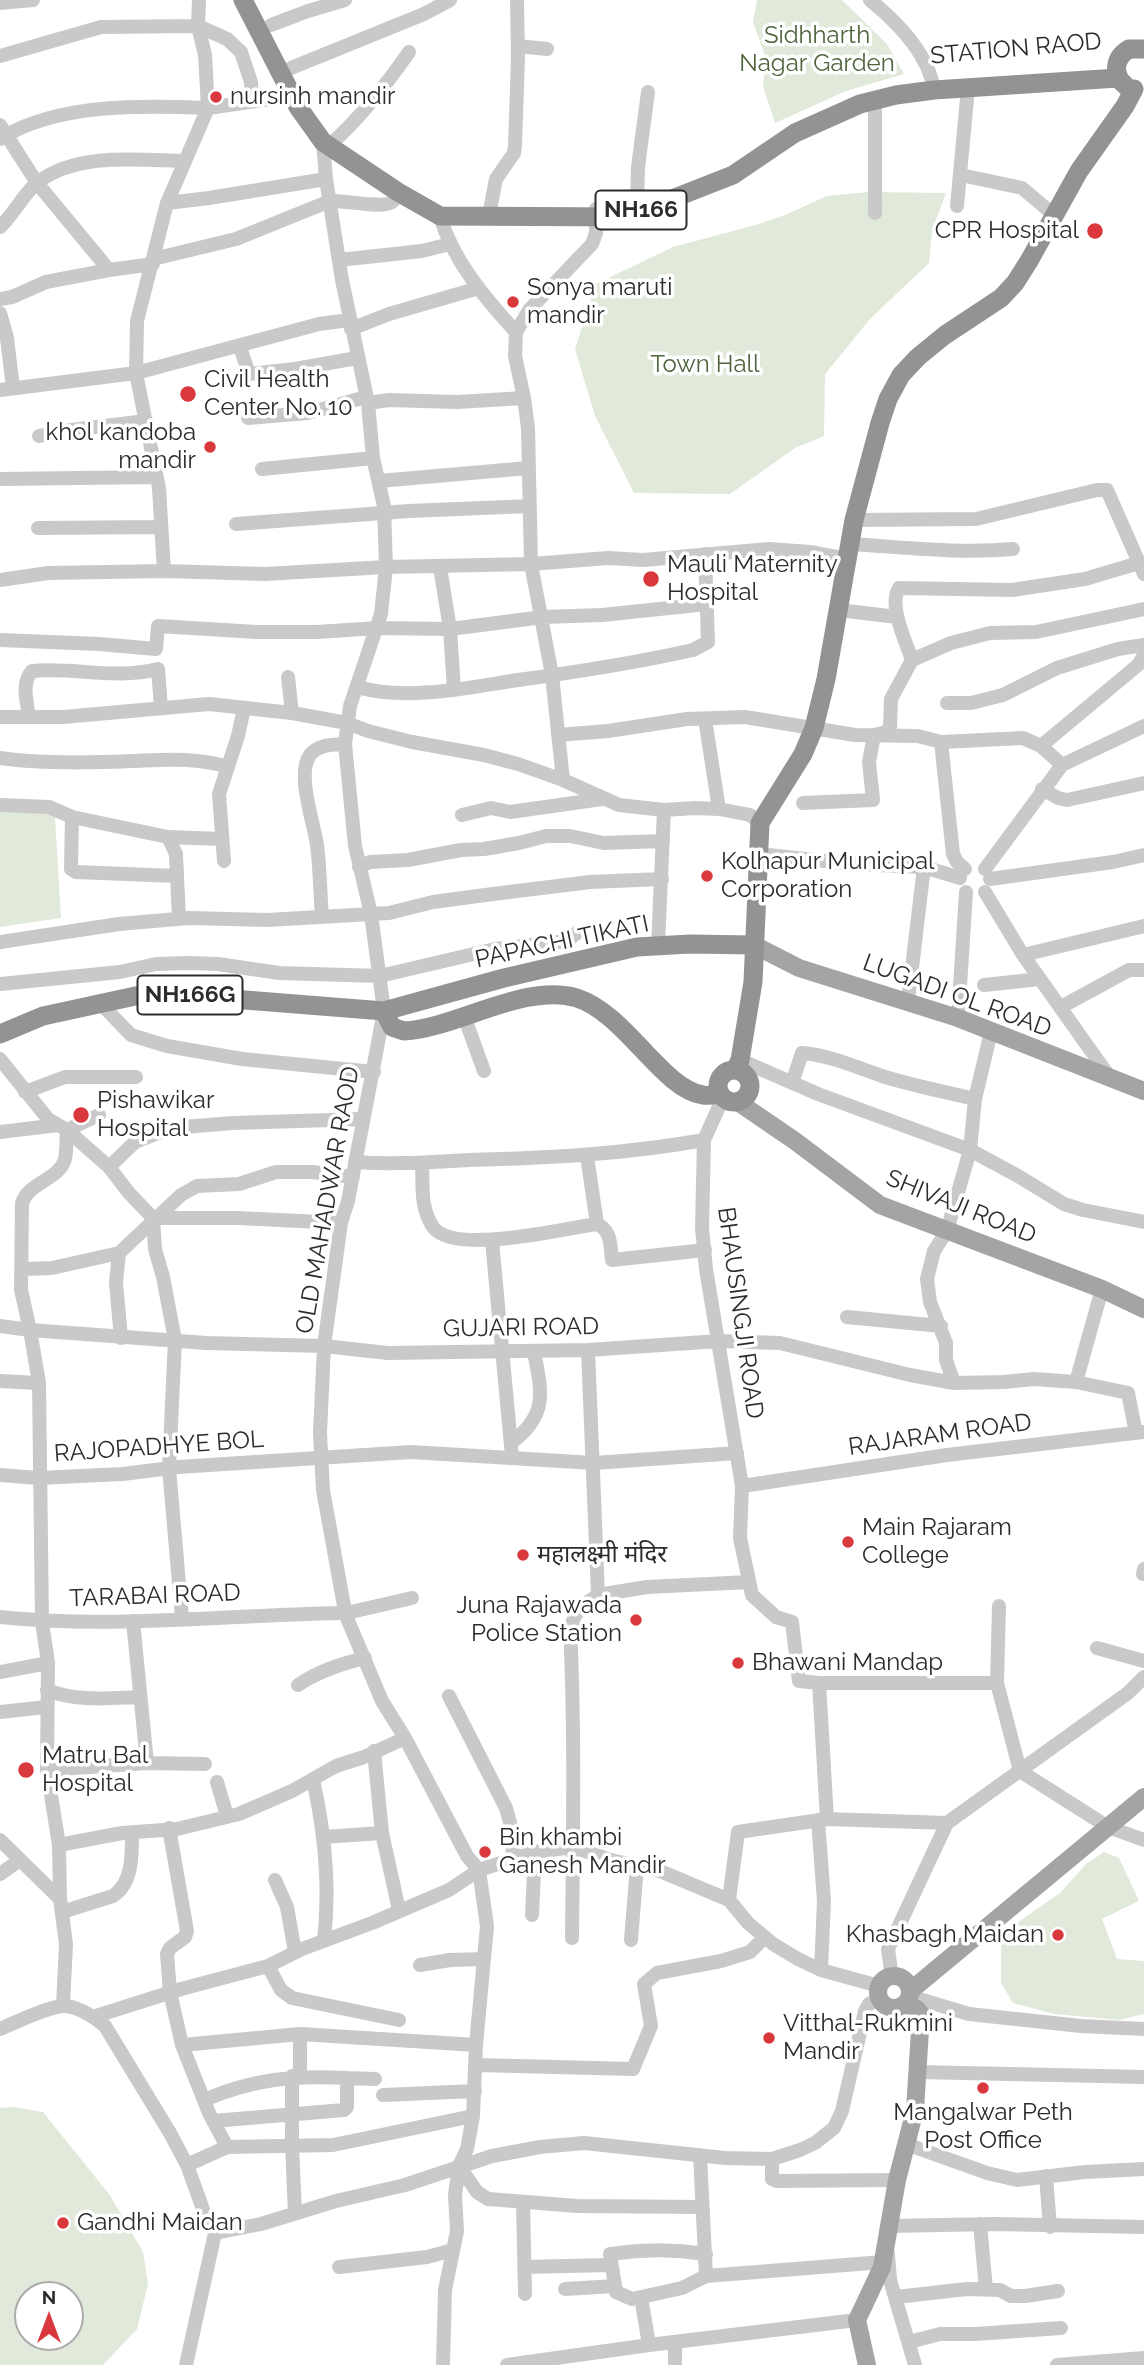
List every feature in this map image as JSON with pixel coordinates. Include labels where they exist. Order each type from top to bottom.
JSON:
[{"type":"highway","name":"NH166","points":[[243,0],[299,109],[328,142],[398,192],[440,216],[596,213],[626,217],[733,175],[795,133],[860,104],[933,85],[968,88],[1128,80],[1119,58],[1129,49],[1143,47]]},
{"type":"highway","name":"STATION RAOD","points":[[256,0],[328,142],[442,211],[596,213],[620,210],[722,171],[788,128],[831,105],[895,86],[1128,80]]},
{"type":"highway","points":[[727,1098],[718,1089],[719,1079],[738,1065],[753,982],[760,823],[803,754],[814,728],[839,610],[854,520],[888,399],[901,375],[918,357],[945,335],[1001,298],[1015,283],[1079,171],[1125,106],[1128,80]]},
{"type":"highway","name":"PAPACHI TIKATI","points":[[384,1011],[603,954],[658,945],[754,945]]},
{"type":"highway","name":"NH166G","points":[[0,1034],[43,1016],[140,995],[182,995],[384,1011]]},
{"type":"highway","points":[[384,1011],[392,1027],[404,1031],[509,1003],[561,995],[579,999],[602,1010],[676,1082],[692,1092],[727,1098],[747,1096],[750,1086],[747,1076],[738,1065]]},
{"type":"main road","name":"LUGADI OL ROAD","points":[[754,945],[799,968],[958,1018],[1144,1091]]},
{"type":"main road","name":"SHIVAJI ROAD","points":[[727,1098],[795,1141],[880,1205],[1102,1289],[1144,1308]]},
{"type":"main road","points":[[867,2365],[857,2320],[883,2262],[897,2180],[915,2110],[921,2014],[908,1997],[904,1980],[883,1987],[885,2006],[890,2008],[908,1997],[1144,1797]]},
{"type":"street","points":[[0,3],[34,0]]},
{"type":"street","points":[[164,571],[157,477],[136,373],[137,321],[167,203],[208,108],[205,55],[198,26],[199,0]]},
{"type":"street","points":[[271,25],[345,0]]},
{"type":"street","points":[[291,68],[424,14],[450,0]]},
{"type":"street","points":[[490,210],[496,179],[514,153],[515,146],[517,0]]},
{"type":"street","points":[[870,0],[908,38],[926,64],[933,85]]},
{"type":"street","points":[[0,56],[101,27],[198,26],[227,39],[241,52],[251,82],[252,100]]},
{"type":"street","points":[[518,46],[547,49]]},
{"type":"street","points":[[328,142],[358,120],[409,52]]},
{"type":"street","points":[[957,206],[968,88]]},
{"type":"street","points":[[109,270],[37,183],[2,133],[79,112],[159,105],[208,108],[279,97],[290,92]]},
{"type":"street","points":[[637,203],[638,167],[648,92]]},
{"type":"street","points":[[875,100],[875,213]]},
{"type":"street","name":"OLD MAHADWAR RAOD","points":[[328,142],[326,179],[350,324],[367,400],[373,458],[380,481],[386,567],[378,628],[356,687],[345,744],[349,803],[359,867],[371,914],[384,1011],[374,1072],[341,1223],[324,1346],[320,1433],[323,1490],[345,1612],[382,1701],[405,1738],[467,1856],[479,1870]]},
{"type":"street","points":[[0,228],[37,183],[58,170],[84,163],[112,160],[185,161]]},
{"type":"street","points":[[961,174],[1021,188],[1054,215]]},
{"type":"street","points":[[167,203],[326,179]]},
{"type":"street","points":[[0,299],[12,297],[46,282],[153,262],[236,239],[330,201],[384,205],[394,201],[398,192]]},
{"type":"street","points":[[563,780],[552,675],[531,564],[528,428],[515,356],[516,332],[530,309],[592,244],[596,233],[596,213]]},
{"type":"street","points":[[440,216],[450,244],[479,288],[516,332]]},
{"type":"street","points":[[339,260],[422,251],[450,244]]},
{"type":"street","points":[[0,313],[8,338],[7,389],[136,373],[319,324],[350,324],[479,288]]},
{"type":"street","points":[[240,347],[249,374],[357,358]]},
{"type":"street","points":[[248,418],[308,413],[367,400],[457,402],[524,398]]},
{"type":"street","points":[[39,436],[146,421]]},
{"type":"street","points":[[262,469],[373,458]]},
{"type":"street","points":[[380,481],[528,468]]},
{"type":"street","points":[[0,479],[157,477]]},
{"type":"street","points":[[854,520],[976,519],[1102,489],[1110,494],[1142,569],[1013,590],[899,588],[895,598],[897,617],[912,660]]},
{"type":"street","points":[[236,524],[408,511],[530,506]]},
{"type":"street","points":[[38,528],[160,527]]},
{"type":"street","points":[[0,580],[48,573],[164,571],[265,574],[386,567],[531,564],[608,558],[643,560],[769,550],[848,552],[894,546],[952,552],[1013,550]]},
{"type":"street","points":[[356,687],[373,692],[454,690],[694,650],[708,642],[705,554]]},
{"type":"street","points":[[440,567],[450,629],[454,690]]},
{"type":"street","points":[[161,708],[156,649],[158,626],[257,632],[378,628],[450,629],[542,617],[612,614],[707,604]]},
{"type":"street","points":[[874,735],[886,732],[890,727],[891,699],[912,660],[951,643],[990,633],[1036,632],[1144,609]]},
{"type":"street","points":[[839,610],[897,617]]},
{"type":"street","points":[[0,640],[156,649]]},
{"type":"street","points":[[947,703],[971,703],[1003,695],[1057,668],[1118,649],[1144,645]]},
{"type":"street","points":[[1041,746],[1138,665],[1144,655]]},
{"type":"street","points":[[29,717],[25,686],[32,671],[119,674],[158,669]]},
{"type":"street","points":[[288,677],[292,713]]},
{"type":"street","points":[[0,717],[63,717],[209,704],[292,713],[347,723],[412,742],[484,755],[563,780],[619,804],[664,810],[719,809],[750,815],[760,823]]},
{"type":"street","points":[[224,861],[219,794],[244,708]]},
{"type":"street","points":[[558,734],[745,717],[855,734],[918,736],[941,742],[1013,737],[1041,746],[1062,765]]},
{"type":"street","points":[[705,719],[719,809]]},
{"type":"street","points":[[941,742],[953,854],[964,880],[975,895],[1042,789],[1062,765],[1144,726]]},
{"type":"street","points":[[803,803],[873,800],[869,762],[874,735]]},
{"type":"street","points":[[322,916],[317,845],[307,797],[306,762],[320,747],[345,744]]},
{"type":"street","points":[[0,758],[129,761],[176,759],[209,761],[228,767]]},
{"type":"street","points":[[1042,789],[1068,800],[1144,783]]},
{"type":"street","points":[[462,815],[491,808],[510,812],[603,799]]},
{"type":"street","points":[[0,805],[49,807],[72,817],[168,837],[221,839]]},
{"type":"street","points":[[658,945],[664,810]]},
{"type":"street","points":[[72,817],[71,869],[76,872],[176,876]]},
{"type":"street","points":[[359,867],[370,862],[408,860],[519,843],[546,836],[570,836],[604,843],[663,841]]},
{"type":"street","points":[[168,837],[176,854],[178,919]]},
{"type":"street","points":[[758,854],[853,864],[924,867],[964,880]]},
{"type":"street","points":[[986,880],[1144,855]]},
{"type":"street","points":[[958,1018],[964,880],[974,866],[986,880],[1023,955],[1111,1079]]},
{"type":"street","points":[[908,1001],[924,867]]},
{"type":"street","points":[[0,942],[119,924],[178,919],[267,920],[371,914],[492,894],[590,882],[662,879]]},
{"type":"street","points":[[1023,955],[1144,926]]},
{"type":"street","points":[[0,984],[120,972],[156,964],[189,963],[218,964],[279,973],[380,976],[495,949],[567,941],[578,932]]},
{"type":"street","points":[[1060,1007],[1129,970],[1144,970]]},
{"type":"street","points":[[984,985],[1040,979]]},
{"type":"street","points":[[102,1004],[131,1035],[167,1046],[242,1059],[374,1072]]},
{"type":"street","points":[[464,1016],[484,1071]]},
{"type":"street","points":[[954,1383],[946,1360],[946,1343],[930,1301],[927,1279],[934,1251],[947,1231],[970,1150],[975,1099],[991,1032]]},
{"type":"street","points":[[792,1083],[799,1057],[806,1054],[975,1099]]},
{"type":"street","points":[[0,1059],[48,1119],[108,1167],[153,1218],[155,1250],[175,1340],[169,1468],[182,1618]]},
{"type":"street","points":[[738,1065],[970,1150],[1064,1204],[1144,1222]]},
{"type":"street","points":[[25,1092],[65,1077],[136,1077]]},
{"type":"street","name":"BHAUSINGJI ROAD","points":[[727,1098],[704,1140],[702,1204],[706,1269],[742,1486],[740,1538],[749,1581]]},
{"type":"street","points":[[0,1132],[62,1128],[99,1115]]},
{"type":"street","points":[[108,1167],[135,1142],[171,1128],[363,1119]]},
{"type":"street","points":[[62,1128],[65,1158],[61,1165],[25,1195],[22,1203],[21,1290],[39,1383],[42,1622],[48,1663],[47,1770],[60,1845],[61,1906],[66,1944],[63,2006]]},
{"type":"street","points":[[23,1269],[52,1268],[118,1253],[153,1218],[188,1189],[206,1184],[239,1184],[276,1172],[587,1156],[650,1150],[704,1140]]},
{"type":"street","points":[[587,1156],[597,1224]]},
{"type":"street","points":[[422,1164],[425,1213],[435,1230],[450,1236],[492,1241],[597,1224],[604,1227],[608,1233],[612,1260],[705,1250]]},
{"type":"street","points":[[153,1218],[237,1218],[341,1223]]},
{"type":"street","points":[[492,1241],[512,1449]]},
{"type":"street","points":[[118,1253],[116,1283],[121,1338]]},
{"type":"street","points":[[1076,1382],[1102,1289]]},
{"type":"street","points":[[847,1317],[941,1326]]},
{"type":"street","name":"GUJARI ROAD","points":[[0,1326],[121,1338],[324,1346],[388,1353],[534,1352],[719,1341],[780,1343],[954,1383],[1034,1379],[1076,1382],[1144,1396]]},
{"type":"street","points":[[588,1350],[598,1595]]},
{"type":"street","points":[[512,1449],[539,1407],[541,1389],[534,1352]]},
{"type":"street","points":[[0,1381],[39,1383]]},
{"type":"street","points":[[1128,1393],[1140,1432]]},
{"type":"street","name":"RAJARAM ROAD","points":[[742,1486],[947,1455],[1140,1432]]},
{"type":"street","name":"RAJOPADHYE BOL","points":[[0,1475],[39,1478],[123,1474],[169,1468],[411,1451],[512,1449],[594,1463],[737,1453]]},
{"type":"street","points":[[572,1938],[574,1718],[570,1628],[582,1606],[598,1595],[647,1587],[749,1581],[751,1595],[758,1602],[776,1617],[792,1622],[799,1681],[997,1683]]},
{"type":"street","name":"TARABAI ROAD","points":[[0,1617],[42,1622],[133,1621],[345,1612],[412,1598]]},
{"type":"street","points":[[999,1606],[997,1683],[1020,1771],[1108,1827],[1144,1840]]},
{"type":"street","points":[[133,1621],[147,1763]]},
{"type":"street","points":[[1097,1648],[1144,1661]]},
{"type":"street","points":[[298,1685],[338,1664],[365,1658]]},
{"type":"street","points":[[0,1672],[48,1663]]},
{"type":"street","points":[[215,2233],[261,2224],[336,2201],[405,2185],[492,2156],[540,2147],[584,2143],[725,2158],[772,2159],[816,2143],[834,2128],[842,2111],[865,2011],[883,1987],[888,1948],[941,1823],[1020,1771],[1128,1693],[1144,1677]]},
{"type":"street","points":[[819,1683],[824,1901],[821,1970]]},
{"type":"street","points":[[47,1690],[61,1695],[90,1698],[140,1697]]},
{"type":"street","points":[[449,1696],[506,1808],[511,1826],[513,1858]]},
{"type":"street","points":[[0,1712],[46,1707]]},
{"type":"street","points":[[60,1845],[132,1833],[177,1829],[239,1814],[313,1780],[336,1766],[364,1757],[405,1738]]},
{"type":"street","points":[[374,1751],[382,1833],[399,1910]]},
{"type":"street","points":[[47,1770],[147,1763],[205,1764]]},
{"type":"street","points":[[313,1780],[323,1823],[326,1920],[324,1941]]},
{"type":"street","points":[[217,1782],[227,1816]]},
{"type":"street","points":[[729,1900],[738,1832],[823,1820],[941,1823]]},
{"type":"street","points":[[169,1828],[187,1931],[185,1937],[170,1948],[167,1954],[170,1993],[181,2045],[227,2147]]},
{"type":"street","points":[[61,1906],[113,1896],[120,1892],[130,1868],[132,1833]]},
{"type":"street","points":[[323,1837],[382,1833]]},
{"type":"street","points":[[0,1840],[61,1906]]},
{"type":"street","points":[[93,2017],[268,1965],[449,1890],[479,1870],[535,1852],[573,1847],[660,1871],[729,1900],[748,1923],[790,1954],[821,1970],[883,1987]]},
{"type":"street","points":[[532,1915],[535,1852]]},
{"type":"street","points":[[0,1874],[20,1860]]},
{"type":"street","points":[[631,1940],[637,1866]]},
{"type":"street","points":[[443,2365],[445,2290],[457,2231],[455,2195],[459,2166],[467,2148],[473,2116],[477,2065],[481,1973],[487,1926],[479,1870]]},
{"type":"street","points":[[275,1880],[287,1907],[295,1952]]},
{"type":"street","points":[[477,2065],[633,2068],[651,2026],[644,1984],[657,1973],[721,1961],[750,1952],[765,1937]]},
{"type":"street","points":[[419,1965],[450,1960],[484,1959]]},
{"type":"street","points":[[268,1965],[281,1990],[292,1998],[399,2020]]},
{"type":"street","points":[[908,1997],[969,2014],[1081,2026],[1144,2029]]},
{"type":"street","points":[[0,2029],[63,2006],[78,2009],[93,2017],[105,2026],[113,2037],[187,2165],[205,2215],[215,2233],[186,2365]]},
{"type":"street","points":[[181,2045],[300,2034],[476,2045]]},
{"type":"street","points":[[295,2213],[292,2114],[300,2034]]},
{"type":"street","points":[[918,2073],[1144,2077]]},
{"type":"street","points":[[204,2100],[231,2088],[296,2076],[374,2079]]},
{"type":"street","points":[[213,2121],[344,2110],[347,2078]]},
{"type":"street","points":[[383,2095],[475,2091]]},
{"type":"street","points":[[187,2165],[227,2147],[333,2145],[473,2116]]},
{"type":"street","points":[[906,2144],[1005,2179],[1144,2169]]},
{"type":"street","points":[[700,2155],[706,2276]]},
{"type":"street","points":[[772,2159],[772,2179],[777,2181],[897,2180]]},
{"type":"street","points":[[459,2166],[482,2197],[577,2206],[702,2207]]},
{"type":"street","points":[[1046,2176],[1050,2227]]},
{"type":"street","points":[[523,2202],[525,2294]]},
{"type":"street","points":[[980,2224],[986,2290]]},
{"type":"street","points":[[915,2365],[890,2280],[888,2234],[980,2224],[1144,2227]]},
{"type":"street","points":[[706,2254],[676,2249],[631,2250],[610,2254],[616,2291],[632,2299],[682,2288],[706,2276],[883,2262]]},
{"type":"street","points":[[339,2267],[427,2257],[453,2250]]},
{"type":"street","points":[[524,2267],[611,2265]]},
{"type":"street","points":[[565,2289],[615,2286]]},
{"type":"street","points":[[896,2297],[967,2289],[1000,2290],[1011,2296],[1058,2291]]},
{"type":"street","points":[[641,2297],[649,2345]]},
{"type":"street","points":[[507,2365],[857,2320]]},
{"type":"street","points":[[909,2342],[940,2334],[1061,2328]]},
{"type":"street","points":[[675,2342],[675,2365]]},
{"type":"street","points":[[1057,2365],[1144,2358]]},
{"type":"green space","name":"Sidhharth Nagar Garden","points":[[757,0],[842,0],[887,44],[904,74],[846,91],[775,123],[763,86],[766,58],[753,22]]},
{"type":"green space","name":"Town Hall","points":[[869,192],[946,193],[932,231],[929,263],[870,319],[825,374],[824,436],[795,448],[730,494],[634,493],[595,416],[575,349],[596,284],[673,247],[759,224],[827,196]]},
{"type":"green space","points":[[54,801],[61,918],[0,927],[0,806]]},
{"type":"green space","name":"Khasbagh Maidan","points":[[1104,1852],[1119,1858],[1139,1901],[1102,1919],[1117,1959],[1144,1961],[1144,2014],[1120,2020],[1054,2014],[1013,2003],[1001,1983],[1001,1945],[1014,1925],[1060,1893],[1086,1864]]},
{"type":"green space","name":"Gandhi Maidan","points":[[13,2107],[43,2112],[109,2194],[143,2252],[148,2284],[137,2329],[103,2365],[0,2365],[0,2108]]},
{"type":"place","name":"nursinh mandir","points":[[216,97]]},
{"type":"place","name":"CPR Hospital","points":[[1095,231]]},
{"type":"place","name":"Sonya maruti mandir","points":[[513,302]]},
{"type":"place","name":"Civil Health Center No. 10","points":[[188,394]]},
{"type":"place","name":"khol kandoba mandir","points":[[210,447]]},
{"type":"place","name":"Mauli Maternity Hospital","points":[[651,579]]},
{"type":"place","name":"Kolhapur Municipal Corporation","points":[[707,876]]},
{"type":"place","name":"Pishawikar Hospital","points":[[81,1115]]},
{"type":"place","name":"Main Rajaram College","points":[[848,1542]]},
{"type":"place","name":"महालक्ष्मी मंदिर","points":[[523,1555]]},
{"type":"place","name":"Juna Rajawada Police Station","points":[[636,1620]]},
{"type":"place","name":"Bhawani Mandap","points":[[738,1663]]},
{"type":"place","name":"Matru Bal Hospital","points":[[26,1770]]},
{"type":"place","name":"Bin khambi Ganesh Mandir","points":[[485,1852]]},
{"type":"place","name":"Khasbagh Maidan","points":[[1058,1935]]},
{"type":"place","name":"Vitthal-Rukmini Mandir","points":[[769,2038]]},
{"type":"place","name":"Mangalwar Peth Post Office","points":[[983,2088]]},
{"type":"place","name":"Gandhi Maidan","points":[[63,2223]]}]
